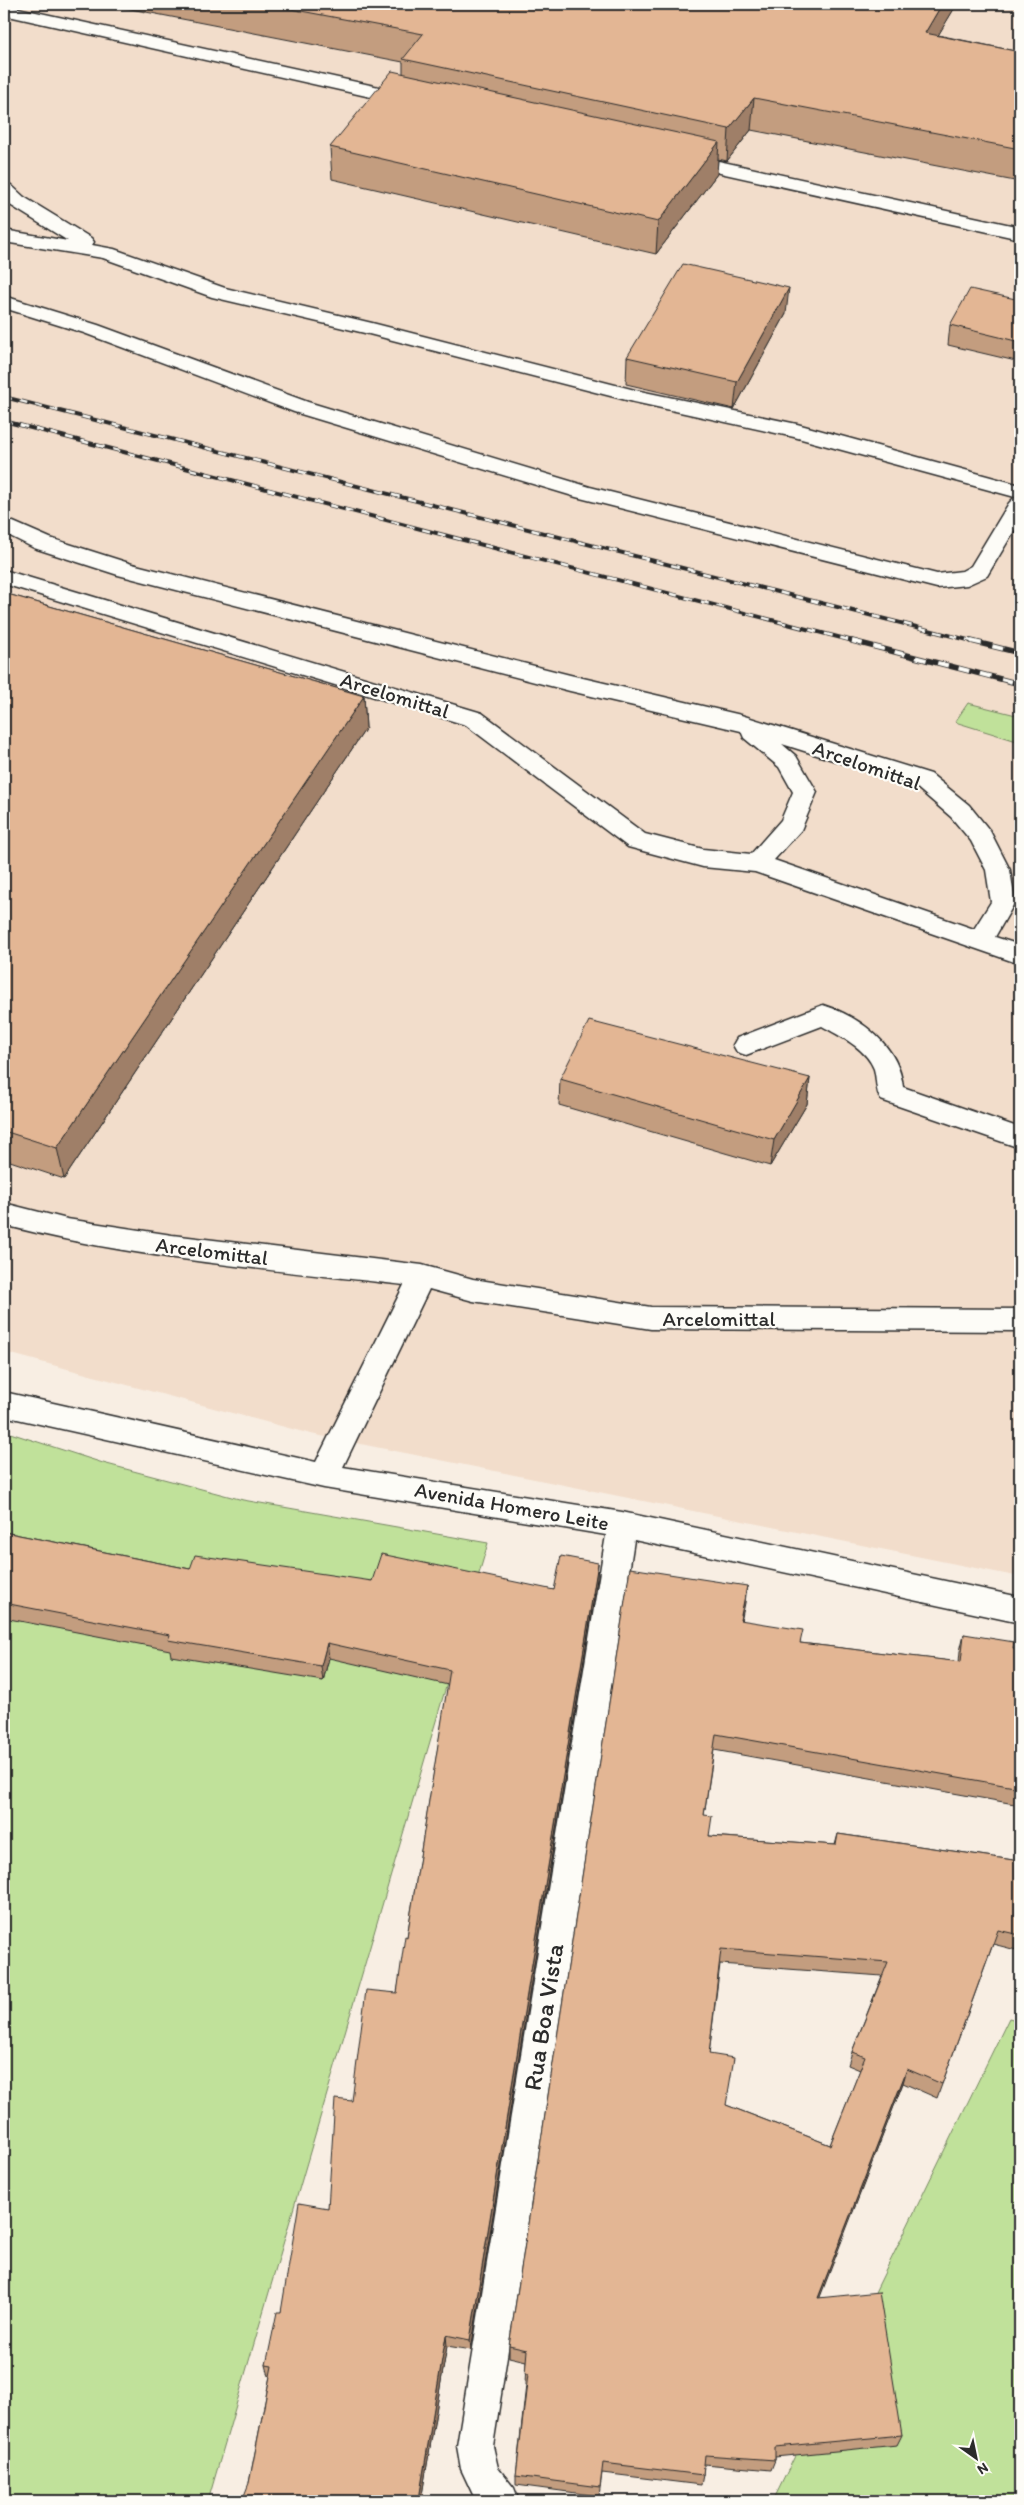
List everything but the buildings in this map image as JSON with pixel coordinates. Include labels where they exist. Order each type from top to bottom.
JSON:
[{"type":"street","points":[[4,10],[430,104]]},
{"type":"street","points":[[663,155],[1020,234]]},
{"type":"street","points":[[4,189],[17,201],[68,234],[107,253],[219,293],[372,329],[634,396],[797,431],[1020,492]]},
{"type":"street","points":[[4,236],[107,253]]},
{"type":"street","points":[[4,302],[91,329],[301,407],[565,487],[938,581],[954,581],[966,578],[979,571],[1020,503]]},
{"type":"street","name":"Arcelomittal","points":[[4,525],[42,543],[126,570],[570,683],[741,724],[923,780],[960,811],[981,837],[1011,901],[980,940]]},
{"type":"street","name":"Arcelomittal","points":[[4,577],[474,719],[637,841],[703,858],[757,863],[834,892],[1020,955]]},
{"type":"street","name":"Arcelomittal","points":[[741,724],[788,762],[805,792],[792,824],[757,863]]},
{"type":"street","points":[[746,1045],[823,1015],[853,1031],[878,1053],[887,1070],[890,1093],[1020,1138]]},
{"type":"street","name":"Arcelomittal","points":[[4,1214],[67,1230],[172,1246],[422,1276],[473,1290],[651,1318],[1020,1320]]},
{"type":"street","points":[[324,1476],[422,1276]]},
{"type":"street","name":"Avenida Homero Leite","points":[[4,1404],[324,1476],[622,1525],[1020,1610]]},
{"type":"street","name":"Rua Boa Vista","points":[[501,2501],[491,2492],[478,2470],[475,2446],[622,1525]]},
{"type":"shaded area","points":[[4,4],[1020,4],[1020,1577],[311,1434],[4,1352]]},
{"type":"green space","points":[[968,703],[1020,716],[1020,742],[955,722]]},
{"type":"green space","points":[[4,1431],[103,1463],[243,1500],[488,1543],[208,2501],[4,2501]]},
{"type":"green space","points":[[1009,2018],[1020,2021],[1020,2501],[773,2501]]},
{"type":"railway","points":[[4,397],[976,642]]},
{"type":"railway","points":[[4,421],[857,642]]},
{"type":"railway","points":[[852,641],[1020,684]]},
{"type":"railway","points":[[971,641],[1020,653]]}]
